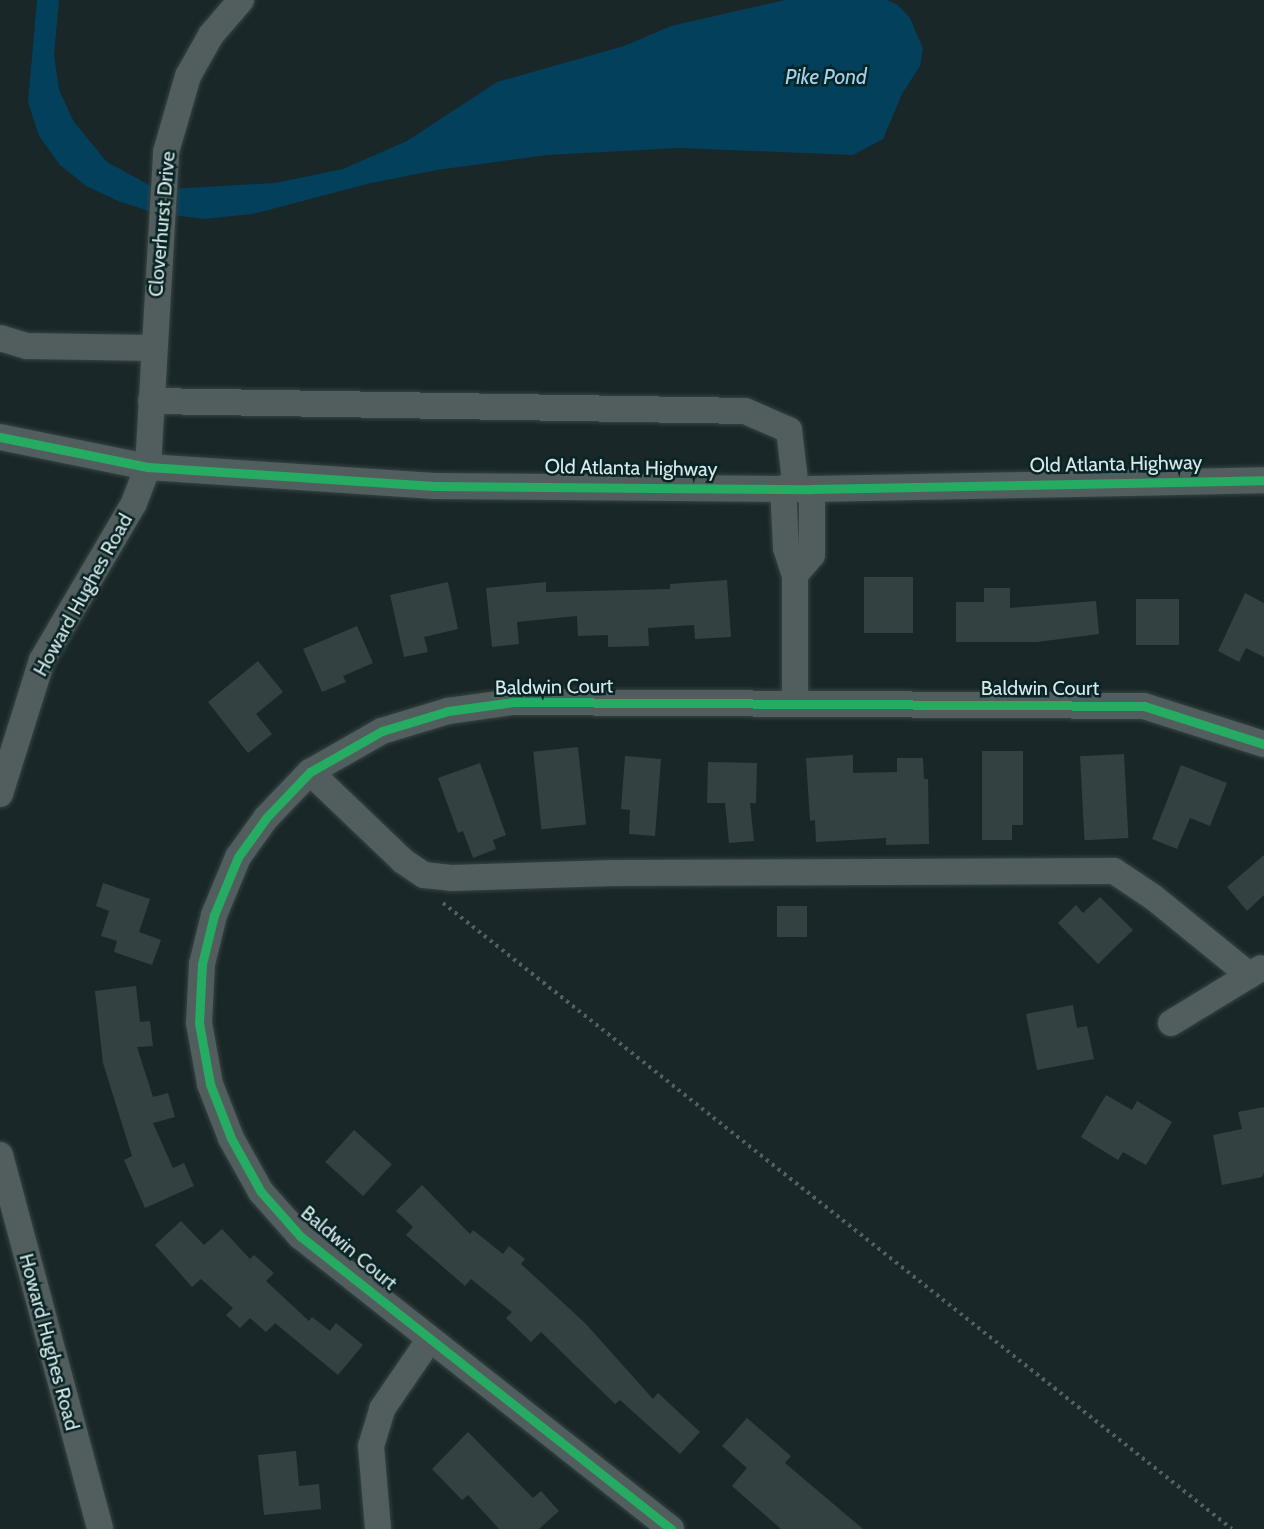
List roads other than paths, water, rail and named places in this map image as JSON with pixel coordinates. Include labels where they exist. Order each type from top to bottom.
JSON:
[{"type":"street","name":"Cloverhurst Drive","points":[[148,467],[166,152],[188,76],[211,35],[241,0]]},
{"type":"street","points":[[0,338],[27,346],[153,348]]},
{"type":"street","points":[[151,401],[745,411],[789,430],[797,489],[812,555],[795,575],[795,704]]},
{"type":"street","name":"Old Atlanta Highway","points":[[0,437],[148,467],[434,486],[797,489],[1264,480]]},
{"type":"street","name":"Howard Hughes Road","points":[[0,794],[42,660],[134,503],[148,467]]},
{"type":"street","name":"Baldwin Court","points":[[672,1529],[301,1237],[261,1192],[231,1138],[210,1084],[199,1023],[202,964],[214,915],[238,857],[266,818],[310,772],[382,730],[448,711],[513,702],[1144,706],[1264,744]]},
{"type":"street","points":[[310,772],[403,861],[424,875],[451,878],[613,873],[1114,871],[1257,970],[1171,1023]]},
{"type":"street","name":"Howard Hughes Road","points":[[0,1155],[100,1529]]},
{"type":"street","points":[[378,1529],[370,1446],[382,1409],[430,1339]]},
{"type":"water","name":"Pike Pond","points":[[37,0],[59,0],[54,55],[59,90],[74,122],[107,162],[153,187],[170,189],[275,183],[343,169],[407,141],[497,82],[624,46],[671,26],[785,0],[887,0],[898,5],[910,18],[923,49],[920,66],[902,94],[883,139],[853,155],[679,148],[547,155],[437,170],[371,183],[253,214],[203,219],[152,212],[118,201],[86,186],[60,165],[39,136],[28,102]]}]
